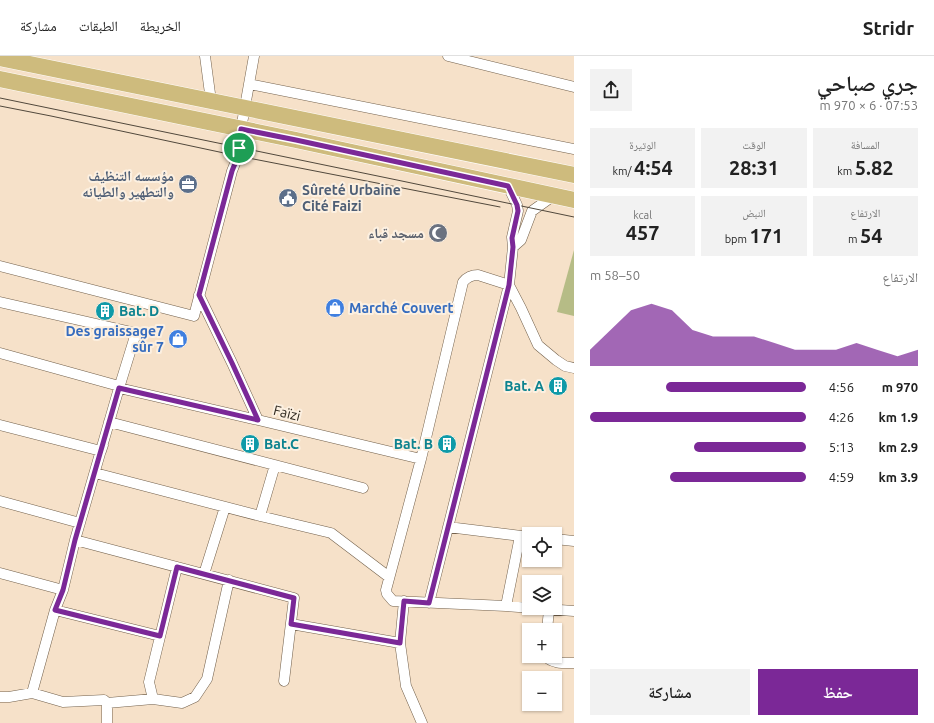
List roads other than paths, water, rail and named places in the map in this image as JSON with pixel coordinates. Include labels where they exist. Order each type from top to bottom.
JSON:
[{"type":"main road","points":[[0,58],[574,175]]},
{"type":"main road","points":[[0,79],[296,140],[574,200]]},
{"type":"street","points":[[205,56],[211,101]]},
{"type":"street","points":[[0,266],[194,316],[232,171],[238,156],[244,108],[254,56]]},
{"type":"street","points":[[448,56],[574,87]]},
{"type":"street","points":[[249,84],[574,149]]},
{"type":"street","points":[[429,603],[509,285],[513,247],[512,238],[518,211],[517,205],[508,186]]},
{"type":"street","points":[[513,247],[521,240],[530,213],[534,208],[553,196]]},
{"type":"street","points":[[517,214],[529,218]]},
{"type":"street","points":[[522,607],[393,601],[387,594],[386,590],[421,459],[463,282],[467,277],[478,275],[509,285],[522,308],[538,345],[556,360],[566,366],[574,368]]},
{"type":"street","name":"Faïzi","points":[[199,295],[258,420],[421,459]]},
{"type":"street","points":[[0,302],[136,332],[75,540],[63,590],[55,610],[32,693]]},
{"type":"street","points":[[505,302],[522,308]]},
{"type":"street","points":[[0,353],[119,386],[119,388],[258,420]]},
{"type":"street","points":[[101,451],[119,388]]},
{"type":"street","points":[[109,422],[363,488]]},
{"type":"street","points":[[0,425],[101,451]]},
{"type":"street","points":[[260,516],[275,465]]},
{"type":"street","points":[[95,473],[331,533],[389,577]]},
{"type":"street","points":[[0,501],[80,523]]},
{"type":"street","points":[[204,574],[225,507]]},
{"type":"street","points":[[448,527],[522,536]]},
{"type":"street","points":[[75,540],[294,598],[284,680]]},
{"type":"street","points":[[562,540],[574,541]]},
{"type":"street","points":[[506,606],[522,547]]},
{"type":"street","points":[[153,699],[149,682],[177,567]]},
{"type":"street","points":[[0,573],[63,590]]},
{"type":"street","points":[[0,697],[32,693],[63,702],[104,700],[106,703],[153,699],[182,703],[195,697],[207,679],[229,580]]},
{"type":"street","points":[[404,601],[400,643],[406,686],[422,723]]},
{"type":"street","points":[[55,610],[160,636]]},
{"type":"street","points":[[562,611],[574,611]]},
{"type":"street","points":[[291,624],[400,643]]},
{"type":"street","points":[[562,662],[574,663]]},
{"type":"street","points":[[106,703],[107,723]]},
{"type":"tram line","points":[[0,98],[574,217]]},
{"type":"tram line","points":[[0,106],[238,156],[500,207]]},
{"type":"place","name":"مؤسسه التنظيف والتطهير والطيانه","points":[[188,184]]},
{"type":"place","name":"Sûreté Urbaine Cité Faizi","points":[[288,198]]},
{"type":"place","name":"مسجد قباء","points":[[438,233]]},
{"type":"place","name":"Marché Couvert","points":[[335,308]]},
{"type":"place","name":"Bat. D","points":[[105,311]]},
{"type":"place","name":"Des graissage7 sûr 7","points":[[178,339]]},
{"type":"place","name":"Bat. A","points":[[558,386]]},
{"type":"place","name":"Bat.C","points":[[250,444]]},
{"type":"place","name":"Bat. B","points":[[447,444]]}]
